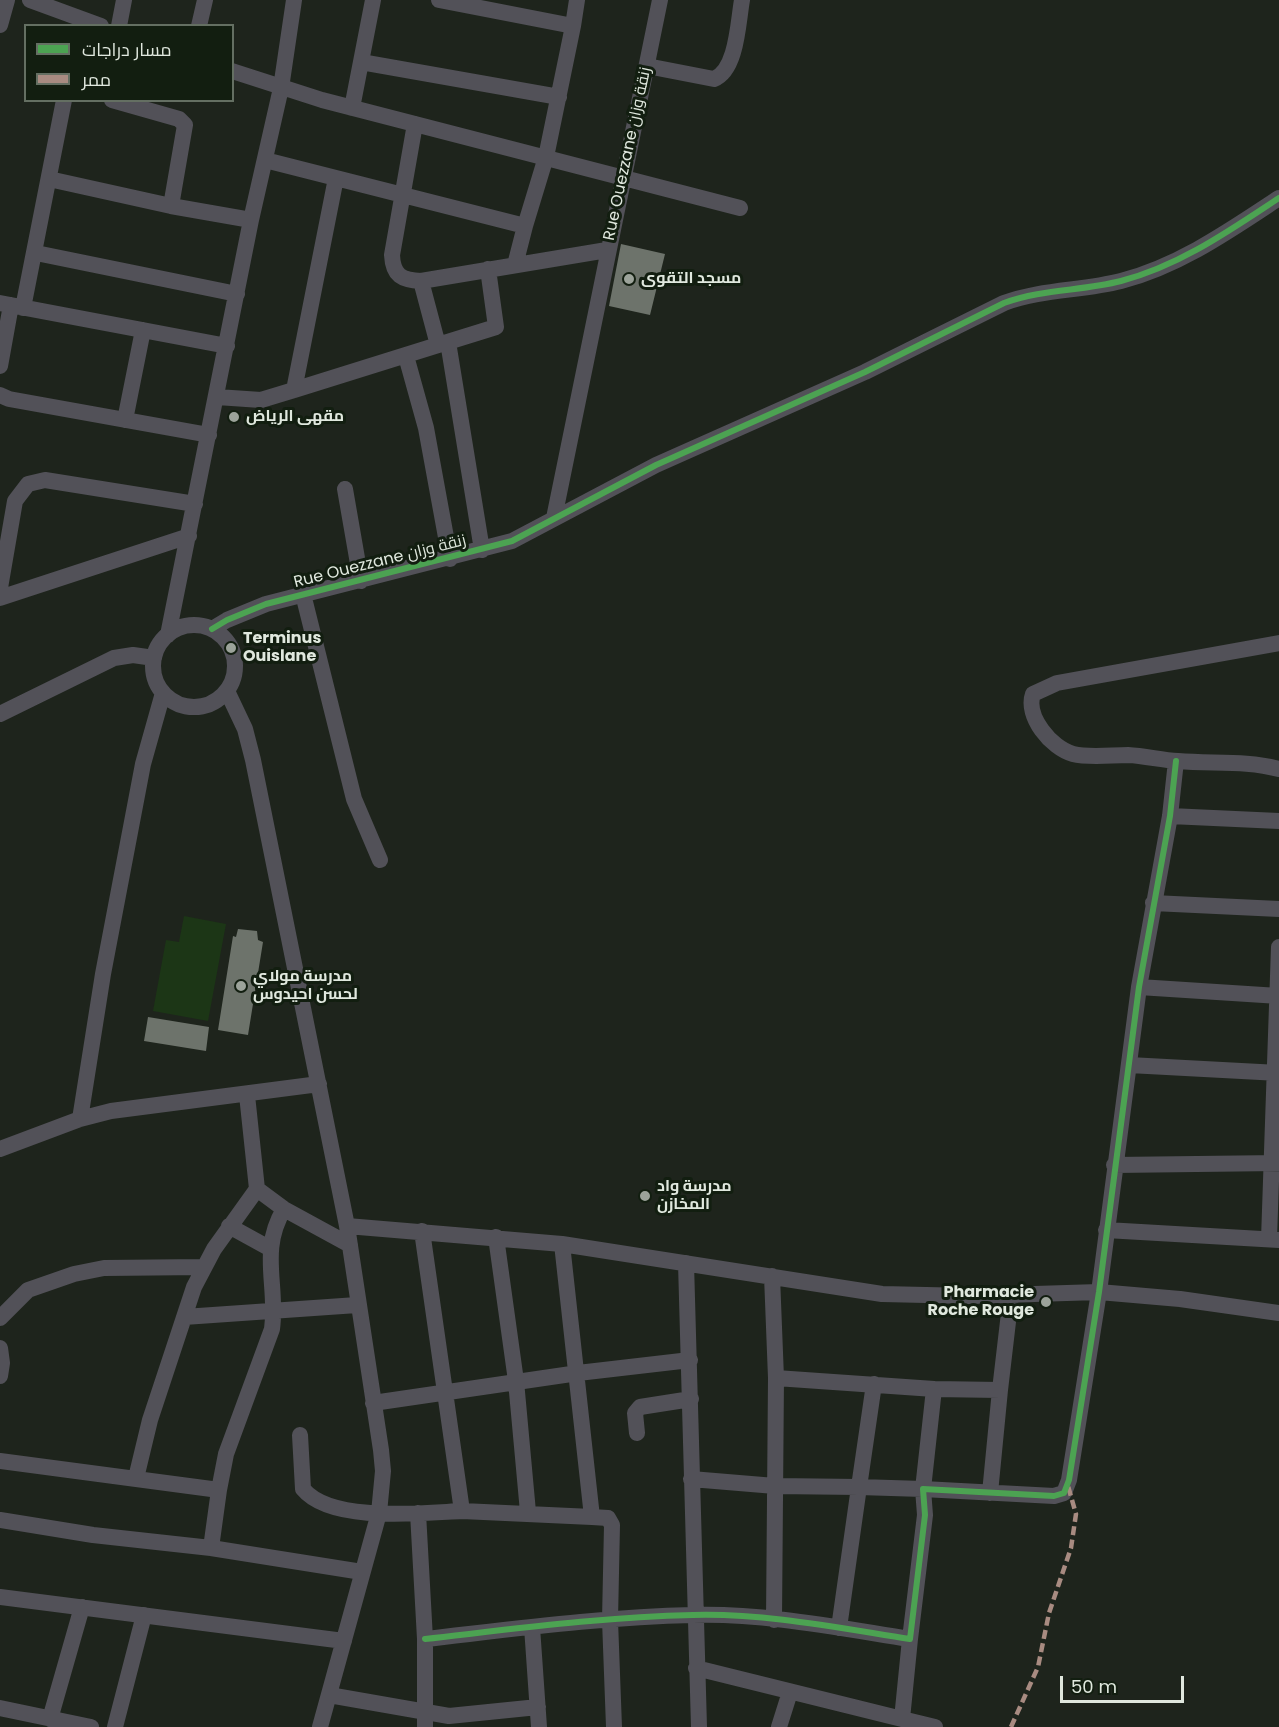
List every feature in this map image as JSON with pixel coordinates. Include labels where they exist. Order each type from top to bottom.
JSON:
[{"type":"street","points":[[0,25],[7,0]]},
{"type":"street","points":[[119,24],[124,0]]},
{"type":"street","points":[[199,24],[205,0]]},
{"type":"street","points":[[168,635],[251,220],[281,88],[294,0]]},
{"type":"street","points":[[352,108],[373,0]]},
{"type":"street","points":[[439,0],[573,26]]},
{"type":"street","points":[[515,265],[546,157],[577,0]]},
{"type":"street","name":"Rue Ouezzane زنقة وزان","points":[[212,629],[243,612],[303,594],[450,559],[512,541],[554,518],[607,250],[660,0]]},
{"type":"street","points":[[646,66],[714,79],[721,76],[730,66],[742,0]]},
{"type":"street","points":[[39,2],[96,24]]},
{"type":"street","points":[[362,62],[559,97]]},
{"type":"street","points":[[234,72],[352,108],[740,208]]},
{"type":"street","points":[[0,366],[12,305],[36,253],[64,102]]},
{"type":"street","points":[[119,102],[179,119],[185,125],[171,206]]},
{"type":"street","points":[[415,124],[392,255],[393,268],[406,280],[421,281],[607,250]]},
{"type":"street","points":[[265,160],[525,226]]},
{"type":"street","points":[[294,390],[336,178]]},
{"type":"street","points":[[49,179],[171,206],[251,220]]},
{"type":"street","points":[[554,518],[702,442],[865,372],[1004,303],[1026,295],[1118,282],[1148,273],[1213,241],[1279,198]]},
{"type":"street","points":[[36,253],[237,294]]},
{"type":"street","points":[[217,397],[261,400],[496,327],[488,269]]},
{"type":"street","points":[[421,281],[443,344],[482,550]]},
{"type":"street","points":[[12,305],[227,346]]},
{"type":"street","points":[[125,420],[143,330]]},
{"type":"street","points":[[406,356],[426,429],[450,559]]},
{"type":"street","points":[[0,395],[9,399],[209,435]]},
{"type":"street","points":[[0,588],[15,501],[28,484],[45,480],[195,504]]},
{"type":"street","points":[[345,489],[361,581]]},
{"type":"street","points":[[0,598],[189,536]]},
{"type":"street","points":[[303,594],[347,776],[363,825],[380,860]]},
{"type":"street","points":[[193,625],[212,629],[226,640],[236,666],[235,675],[227,692],[213,703],[196,708],[178,704],[163,693],[155,677],[154,658],[162,641],[168,635],[193,625]]},
{"type":"street","points":[[1279,643],[1057,683],[1033,694],[1030,707],[1036,722],[1054,742],[1072,754],[1159,756],[1176,761],[1259,764],[1279,770]]},
{"type":"street","points":[[0,714],[114,658],[134,655],[154,658]]},
{"type":"street","points":[[227,692],[245,729],[254,760],[319,1084],[347,1226],[383,1472],[379,1513],[320,1727]]},
{"type":"street","points":[[80,1119],[103,974],[141,776],[163,693]]},
{"type":"street","points":[[691,1479],[775,1486],[923,1489],[1054,1496],[1066,1490],[1098,1292],[1139,987],[1170,816],[1176,761]]},
{"type":"street","points":[[1170,816],[1279,821]]},
{"type":"street","points":[[1153,903],[1279,909]]},
{"type":"street","points":[[1106,1230],[1274,1239],[1279,947]]},
{"type":"street","points":[[1139,987],[1278,996]]},
{"type":"street","points":[[1129,1065],[1277,1072]]},
{"type":"street","points":[[0,1149],[80,1119],[111,1111],[319,1084]]},
{"type":"street","points":[[136,1478],[150,1420],[203,1267],[229,1226],[257,1189],[247,1095]]},
{"type":"street","points":[[1114,1165],[1275,1163]]},
{"type":"street","points":[[257,1189],[284,1209],[350,1245]]},
{"type":"street","points":[[211,1548],[226,1454],[263,1356],[274,1312],[269,1248],[284,1209]]},
{"type":"street","points":[[229,1226],[269,1248]]},
{"type":"street","points":[[347,1226],[562,1244],[882,1294],[1011,1296],[1098,1292],[1180,1299],[1279,1313]]},
{"type":"street","points":[[422,1231],[462,1511]]},
{"type":"street","points":[[496,1237],[516,1381],[528,1512]]},
{"type":"street","points":[[562,1244],[578,1373],[592,1517]]},
{"type":"street","points":[[686,1263],[691,1399],[694,1615],[699,1727]]},
{"type":"street","points":[[0,1318],[28,1290],[74,1274],[104,1268],[203,1267]]},
{"type":"street","points":[[772,1276],[776,1378],[774,1620]]},
{"type":"street","points":[[990,1493],[1011,1296]]},
{"type":"street","points":[[184,1317],[357,1305]]},
{"type":"street","points":[[0,1348],[0,1376]]},
{"type":"street","points":[[373,1403],[516,1381],[690,1360]]},
{"type":"street","points":[[776,1378],[934,1389],[1000,1390]]},
{"type":"street","points":[[839,1628],[874,1384]]},
{"type":"street","points":[[902,1719],[925,1515],[923,1489],[934,1389]]},
{"type":"street","points":[[637,1433],[635,1413],[640,1407],[691,1399]]},
{"type":"street","points":[[300,1435],[300,1475],[303,1490],[308,1496],[326,1504],[379,1513],[528,1512],[608,1518],[612,1525],[610,1620],[614,1727]]},
{"type":"street","points":[[0,1461],[219,1490]]},
{"type":"street","points":[[418,1513],[425,1639],[424,1720]]},
{"type":"street","points":[[0,1520],[93,1535],[211,1548],[362,1572]]},
{"type":"street","points":[[0,1597],[344,1641]]},
{"type":"street","points":[[50,1719],[82,1607]]},
{"type":"street","points":[[115,1727],[144,1615]]},
{"type":"street","points":[[425,1639],[610,1620],[694,1615],[774,1620],[910,1639]]},
{"type":"street","points":[[532,1627],[539,1727]]},
{"type":"street","points":[[696,1668],[935,1727]]},
{"type":"street","points":[[779,1727],[790,1692]]},
{"type":"street","points":[[329,1695],[424,1720],[538,1707]]},
{"type":"street","points":[[0,1708],[90,1727]]},
{"type":"green space","points":[[184,916],[226,924],[208,1021],[153,1011],[166,940],[179,942]]},
{"type":"building","points":[[621,244],[665,254],[650,315],[609,306]]},
{"type":"building","name":"مدرسة مولاي لحسن احيدوس","points":[[238,929],[257,931],[258,940],[263,942],[248,1035],[218,1030],[233,936],[236,937]]},
{"type":"building","points":[[148,1017],[209,1027],[206,1051],[144,1041]]},
{"type":"marked path","points":[[1011,1727],[1038,1667],[1049,1613],[1071,1548],[1076,1514],[1068,1486]]},
{"type":"cycle path","points":[[212,629],[227,620],[266,604],[512,541],[656,465],[865,372],[1004,303],[1033,295],[1121,281],[1163,266],[1203,246],[1279,198]]},
{"type":"cycle path","points":[[425,1639],[592,1621],[693,1615],[775,1619],[910,1639],[925,1515],[923,1489],[1054,1496],[1064,1493],[1069,1480],[1099,1292],[1139,987],[1170,816],[1176,761]]},
{"type":"place","name":"مسجد التقوى","points":[[629,279]]},
{"type":"place","name":"مقهى الرياض","points":[[234,417]]},
{"type":"place","name":"Terminus Ouislane","points":[[231,648]]},
{"type":"place","name":"مدرسة مولاي لحسن احيدوس","points":[[241,986]]},
{"type":"place","name":"مدرسة واد المخازن","points":[[645,1196]]},
{"type":"place","name":"Pharmacie Roche Rouge","points":[[1046,1302]]}]
